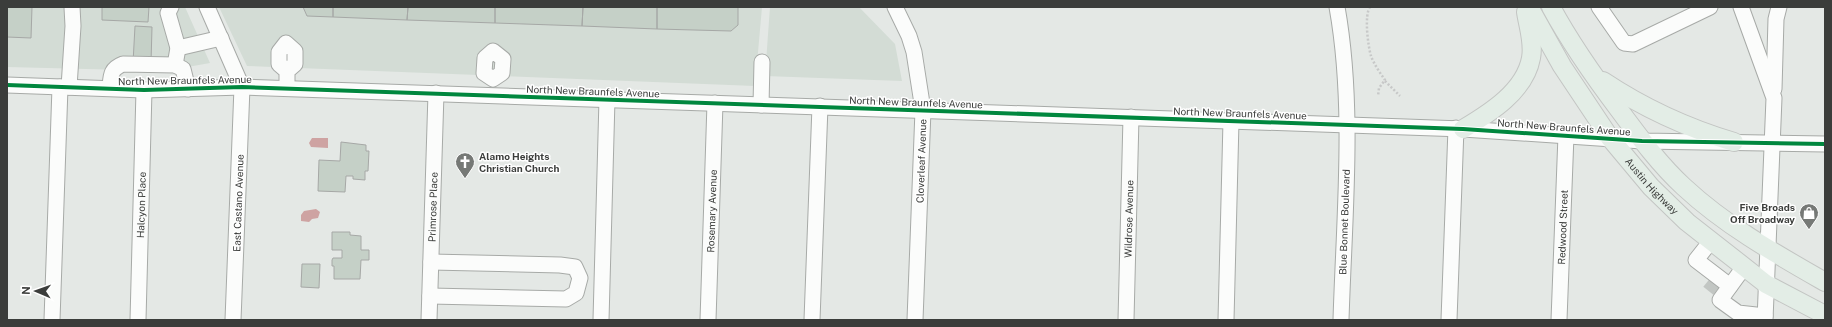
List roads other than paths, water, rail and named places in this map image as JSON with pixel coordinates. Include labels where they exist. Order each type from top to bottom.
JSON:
[{"type":"main road","points":[[1459,128],[1484,116],[1520,84],[1531,57],[1530,33],[1525,7]]},
{"type":"main road","name":"Austin Highway","points":[[1529,7],[1562,66],[1610,138],[1651,187],[1687,222],[1766,284],[1825,315]]},
{"type":"main road","points":[[1551,7],[1592,74],[1642,141],[1684,187],[1718,215],[1768,250],[1825,282]]},
{"type":"main road","points":[[1592,74],[1632,100],[1697,131],[1734,142]]},
{"type":"street","points":[[52,320],[64,87],[73,26],[72,7]]},
{"type":"street","points":[[171,7],[168,13],[178,48],[175,65]]},
{"type":"street","points":[[207,7],[242,87]]},
{"type":"street","name":"Cloverleaf Avenue","points":[[895,7],[909,36],[914,52],[922,110],[915,320]]},
{"type":"street","name":"Blue Bonnet Boulevard","points":[[1337,7],[1344,56],[1347,125],[1341,320]]},
{"type":"street","points":[[1599,7],[1624,43],[1633,44],[1710,7]]},
{"type":"street","points":[[1741,7],[1774,98]]},
{"type":"street","points":[[1711,241],[1696,260],[1704,266],[1720,287],[1720,300],[1738,313],[1765,318],[1776,19],[1780,7]]},
{"type":"street","points":[[178,48],[220,38]]},
{"type":"street","points":[[761,105],[762,62]]},
{"type":"street","points":[[110,88],[111,74],[115,67],[123,64],[175,65],[183,69],[188,89]]},
{"type":"street","points":[[287,71],[288,88]]},
{"type":"street","points":[[492,95],[493,79]]},
{"type":"street","name":"North New Braunfels Avenue","points":[[7,85],[144,90],[242,87],[288,88],[1459,128],[1566,134],[1642,141],[1825,144]]},
{"type":"street","name":"East Castano Avenue","points":[[233,320],[242,87]]},
{"type":"street","name":"Halcyon Place","points":[[138,320],[144,90]]},
{"type":"street","name":"Primrose Place","points":[[429,320],[436,93]]},
{"type":"street","points":[[601,320],[607,99]]},
{"type":"street","name":"Rosemary Avenue","points":[[708,320],[714,103]]},
{"type":"street","points":[[812,320],[820,106]]},
{"type":"street","name":"Wildrose Avenue","points":[[1126,320],[1131,117]]},
{"type":"street","points":[[1226,320],[1231,121]]},
{"type":"street","points":[[1449,320],[1459,128]]},
{"type":"street","name":"Redwood Street","points":[[1559,320],[1566,134]]},
{"type":"street","points":[[430,296],[566,299],[576,293],[580,278],[575,267],[560,265],[431,262]]},
{"type":"street","points":[[1704,266],[1705,279],[1720,287]]},
{"type":"street","points":[[1720,287],[1744,267]]},
{"type":"tunnel","points":[[1708,281],[1718,289]]},
{"type":"place","name":"Alamo Heights Christian Church","points":[[465,179]]},
{"type":"place","name":"Five Broads Off Broadway","points":[[1809,230]]}]
